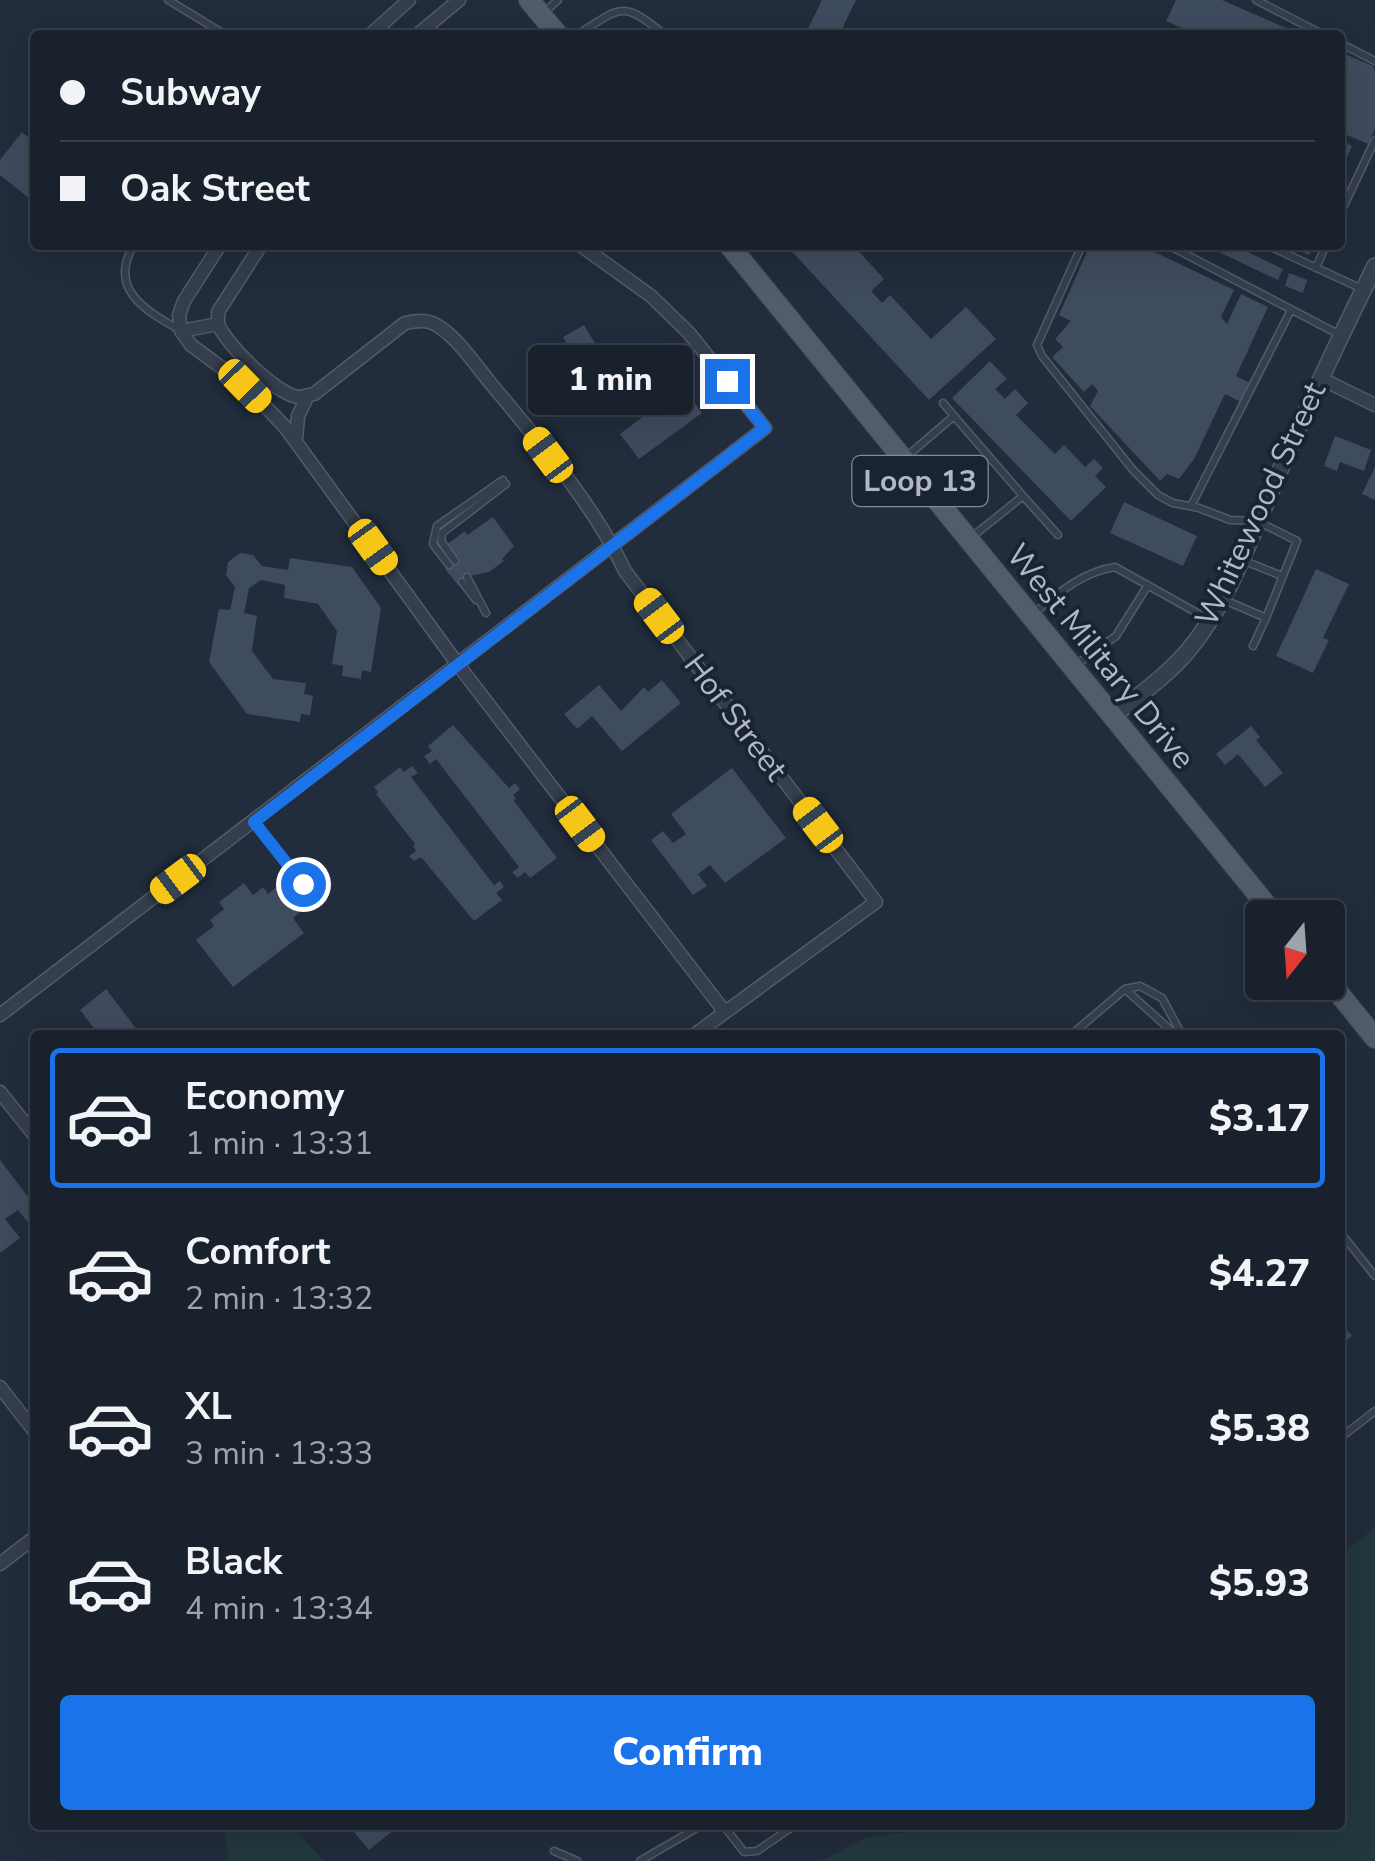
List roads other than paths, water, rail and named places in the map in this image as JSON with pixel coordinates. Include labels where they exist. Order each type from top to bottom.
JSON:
[{"type":"main road","points":[[535,7],[554,30]]},
{"type":"main road","name":"West Military Drive","points":[[733,250],[1261,900]]},
{"type":"main road","points":[[1344,1000],[1375,1038]]},
{"type":"street","points":[[376,30],[409,0]]},
{"type":"street","points":[[423,30],[459,0]]},
{"type":"street","points":[[217,250],[184,301],[179,315],[181,331],[191,346],[245,386],[296,442],[459,666],[724,1011],[700,1030]]},
{"type":"street","points":[[253,250],[218,312],[218,324],[223,337],[284,392],[308,395]]},
{"type":"street","points":[[0,1015],[765,428],[689,334],[652,296],[587,250]]},
{"type":"street","name":"Whitewood Street","points":[[1112,716],[1160,679],[1188,650],[1209,620],[1375,266]]},
{"type":"street","name":"Hof Street","points":[[308,395],[405,323],[423,319],[439,325],[530,431],[613,546],[625,572],[876,902],[724,1011]]},
{"type":"street","points":[[181,331],[218,324]]},
{"type":"street","points":[[1320,378],[1375,405]]},
{"type":"street","points":[[296,442],[298,416],[308,395]]},
{"type":"street","points":[[0,1092],[30,1130]]},
{"type":"street","points":[[0,1387],[30,1426]]},
{"type":"street","points":[[0,1564],[30,1541]]},
{"type":"lane","points":[[168,0],[218,30]]},
{"type":"lane","points":[[535,7],[558,0]]},
{"type":"lane","points":[[620,0],[659,30]]},
{"type":"lane","points":[[1256,0],[1314,30]]},
{"type":"lane","points":[[586,30],[618,9],[628,7]]},
{"type":"lane","points":[[1345,46],[1375,61]]},
{"type":"lane","points":[[1345,203],[1375,140]]},
{"type":"lane","points":[[131,250],[124,264],[124,280],[131,294],[154,316],[181,331]]},
{"type":"lane","points":[[1080,250],[1037,345],[1042,356],[1133,470],[1158,495],[1230,520],[1258,521],[1297,541],[1254,646]]},
{"type":"lane","points":[[1178,250],[1341,336]]},
{"type":"lane","points":[[1278,250],[1364,289]]},
{"type":"lane","points":[[1316,268],[1324,250]]},
{"type":"lane","points":[[1191,506],[1290,312]]},
{"type":"lane","points":[[943,403],[1058,535]]},
{"type":"lane","points":[[903,459],[954,416]]},
{"type":"lane","points":[[452,563],[441,541],[442,534],[505,482]]},
{"type":"lane","points":[[968,540],[1023,496]]},
{"type":"lane","points":[[1240,560],[1282,576]]},
{"type":"lane","points":[[1030,616],[1071,584],[1100,570],[1116,568],[1209,620]]},
{"type":"lane","points":[[465,580],[486,613]]},
{"type":"lane","points":[[1072,668],[1116,636],[1148,585]]},
{"type":"lane","points":[[1221,598],[1266,618]]},
{"type":"lane","points":[[254,822],[303,884]]},
{"type":"lane","points":[[1077,1030],[1125,989],[1140,986],[1156,992],[1174,1017],[1178,1030]]},
{"type":"lane","points":[[1125,989],[1173,1030]]},
{"type":"lane","points":[[1345,1238],[1375,1276]]},
{"type":"lane","points":[[1345,1434],[1375,1412]]},
{"type":"lane","points":[[640,1861],[693,1830]]},
{"type":"lane","points":[[727,1830],[744,1852],[757,1851],[788,1830]]},
{"type":"lane","points":[[554,1851],[577,1861]]}]
